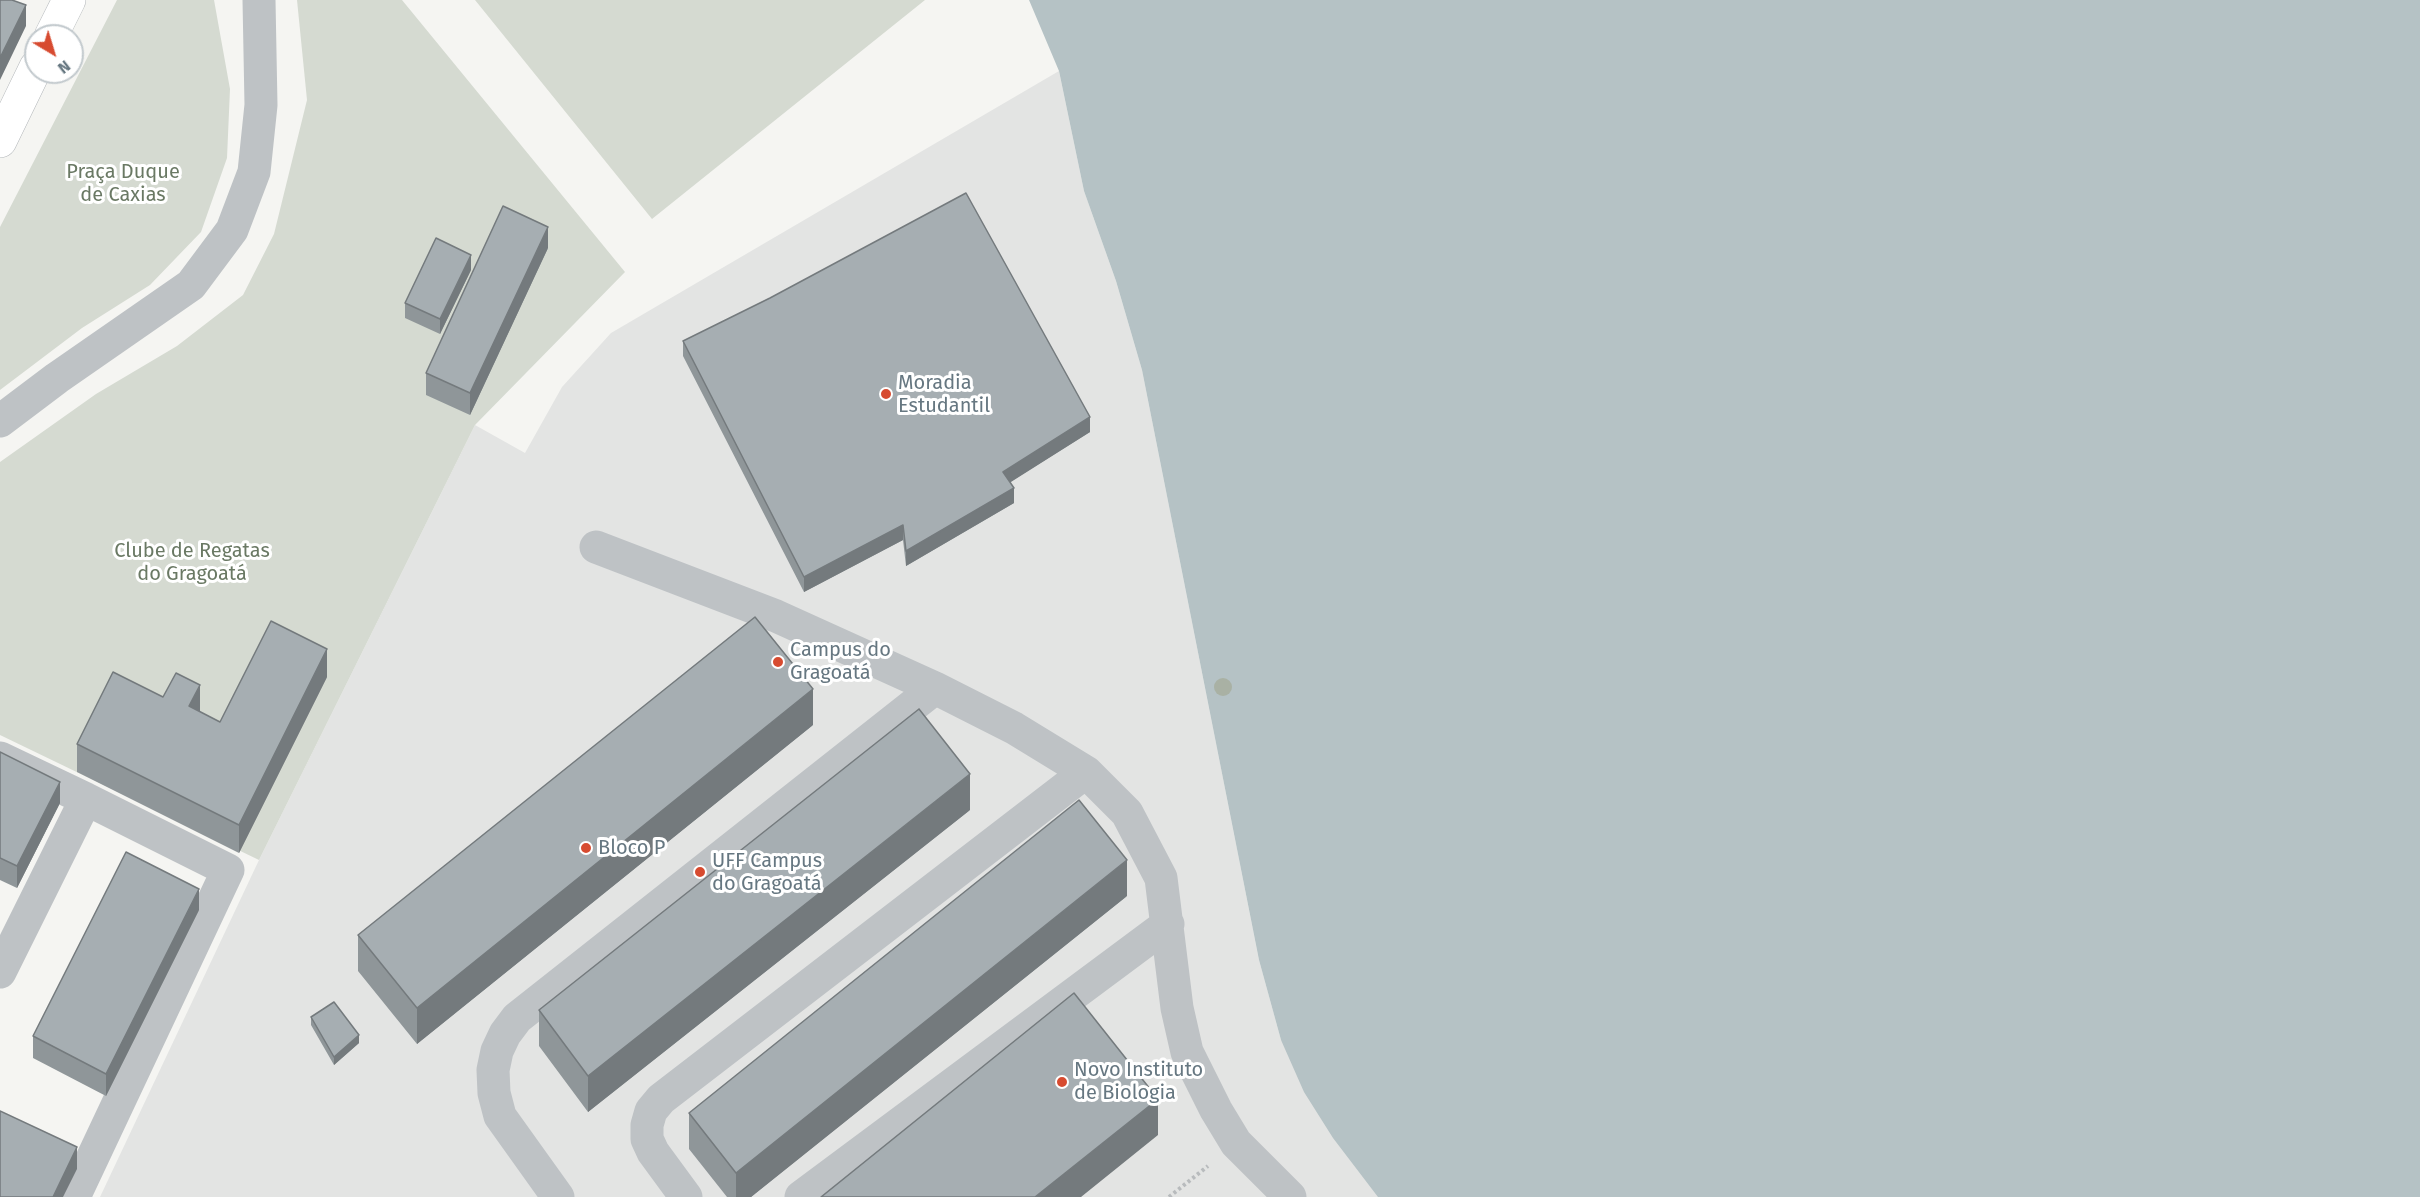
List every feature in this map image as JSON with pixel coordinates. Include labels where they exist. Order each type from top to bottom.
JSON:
[{"type":"main road","points":[[57,24],[69,0]]},
{"type":"main road","points":[[0,141],[28,84]]},
{"type":"street","points":[[0,421],[57,378],[191,285],[232,230],[254,172],[261,105],[259,0]]},
{"type":"street","points":[[596,547],[776,616],[934,688],[1014,728],[1086,772],[1127,813],[1161,878],[1177,1008],[1187,1052],[1216,1110],[1236,1143],[1290,1197]]},
{"type":"street","points":[[558,1197],[500,1116],[494,1093],[493,1070],[497,1052],[511,1026],[532,1006],[934,688]]},
{"type":"street","points":[[0,758],[228,870],[74,1197]]},
{"type":"street","points":[[686,1197],[653,1152],[647,1139],[647,1125],[651,1111],[661,1099],[1086,772]]},
{"type":"street","points":[[0,972],[86,799]]},
{"type":"street","points":[[801,1197],[1168,924]]},
{"type":"path","points":[[1169,1197],[1236,1143]]},
{"type":"shaded area","points":[[1029,0],[2420,0],[2420,1197],[1378,1197],[1333,1138],[1304,1092],[1281,1040],[1259,960],[1142,370],[1116,281],[1084,191],[1059,71]]},
{"type":"shaded area","name":"Campus do Gragoatá","points":[[1059,71],[1084,191],[1116,281],[1142,370],[1259,960],[1281,1040],[1420,1197],[100,1197],[259,860],[475,425],[525,453],[562,387],[611,333]]},
{"type":"green space","name":"Praça Duque de Caxias","points":[[117,0],[214,0],[230,89],[227,158],[201,232],[150,285],[82,328],[0,390],[0,227],[74,84],[84,84],[84,64]]},
{"type":"green space","name":"Clube de Regatas do Gragoatá","points":[[297,0],[402,0],[625,272],[475,425],[259,860],[0,735],[0,462],[96,394],[177,346],[243,295],[274,234],[307,100]]},
{"type":"green space","points":[[475,0],[925,0],[652,219]]},
{"type":"building","points":[[0,0],[12,0],[26,5],[0,58]]},
{"type":"building","name":"Moradia Estudantil","points":[[966,193],[1090,417],[1003,472],[1014,488],[906,551],[903,525],[804,577],[683,341],[770,298]]},
{"type":"building","points":[[503,206],[548,227],[470,393],[426,373]]},
{"type":"building","points":[[436,238],[471,255],[440,319],[405,303]]},
{"type":"building","name":"Bloco P","points":[[755,617],[813,689],[417,1008],[358,935]]},
{"type":"building","points":[[271,621],[327,649],[239,825],[77,744],[113,672],[163,697],[176,673],[200,685],[189,706],[220,722]]},
{"type":"building","points":[[919,709],[970,774],[588,1076],[539,1010]]},
{"type":"building","points":[[0,752],[60,782],[17,866],[0,858]]},
{"type":"building","points":[[1079,800],[1127,860],[736,1173],[689,1113]]},
{"type":"building","points":[[126,852],[199,889],[106,1074],[33,1036]]},
{"type":"building","name":"Novo Instituto de Biologia","points":[[1074,993],[1158,1099],[1035,1197],[821,1197]]},
{"type":"building","points":[[334,1002],[359,1035],[334,1057],[311,1017]]},
{"type":"building","points":[[0,1111],[77,1147],[53,1197],[0,1197]]},
{"type":"place","name":"Moradia Estudantil","points":[[886,394]]},
{"type":"place","name":"Campus do Gragoatá","points":[[778,662]]},
{"type":"place","name":"Bloco P","points":[[586,848]]},
{"type":"place","name":"UFF Campus do Gragoatá","points":[[700,872]]},
{"type":"place","name":"Novo Instituto de Biologia","points":[[1062,1082]]}]
